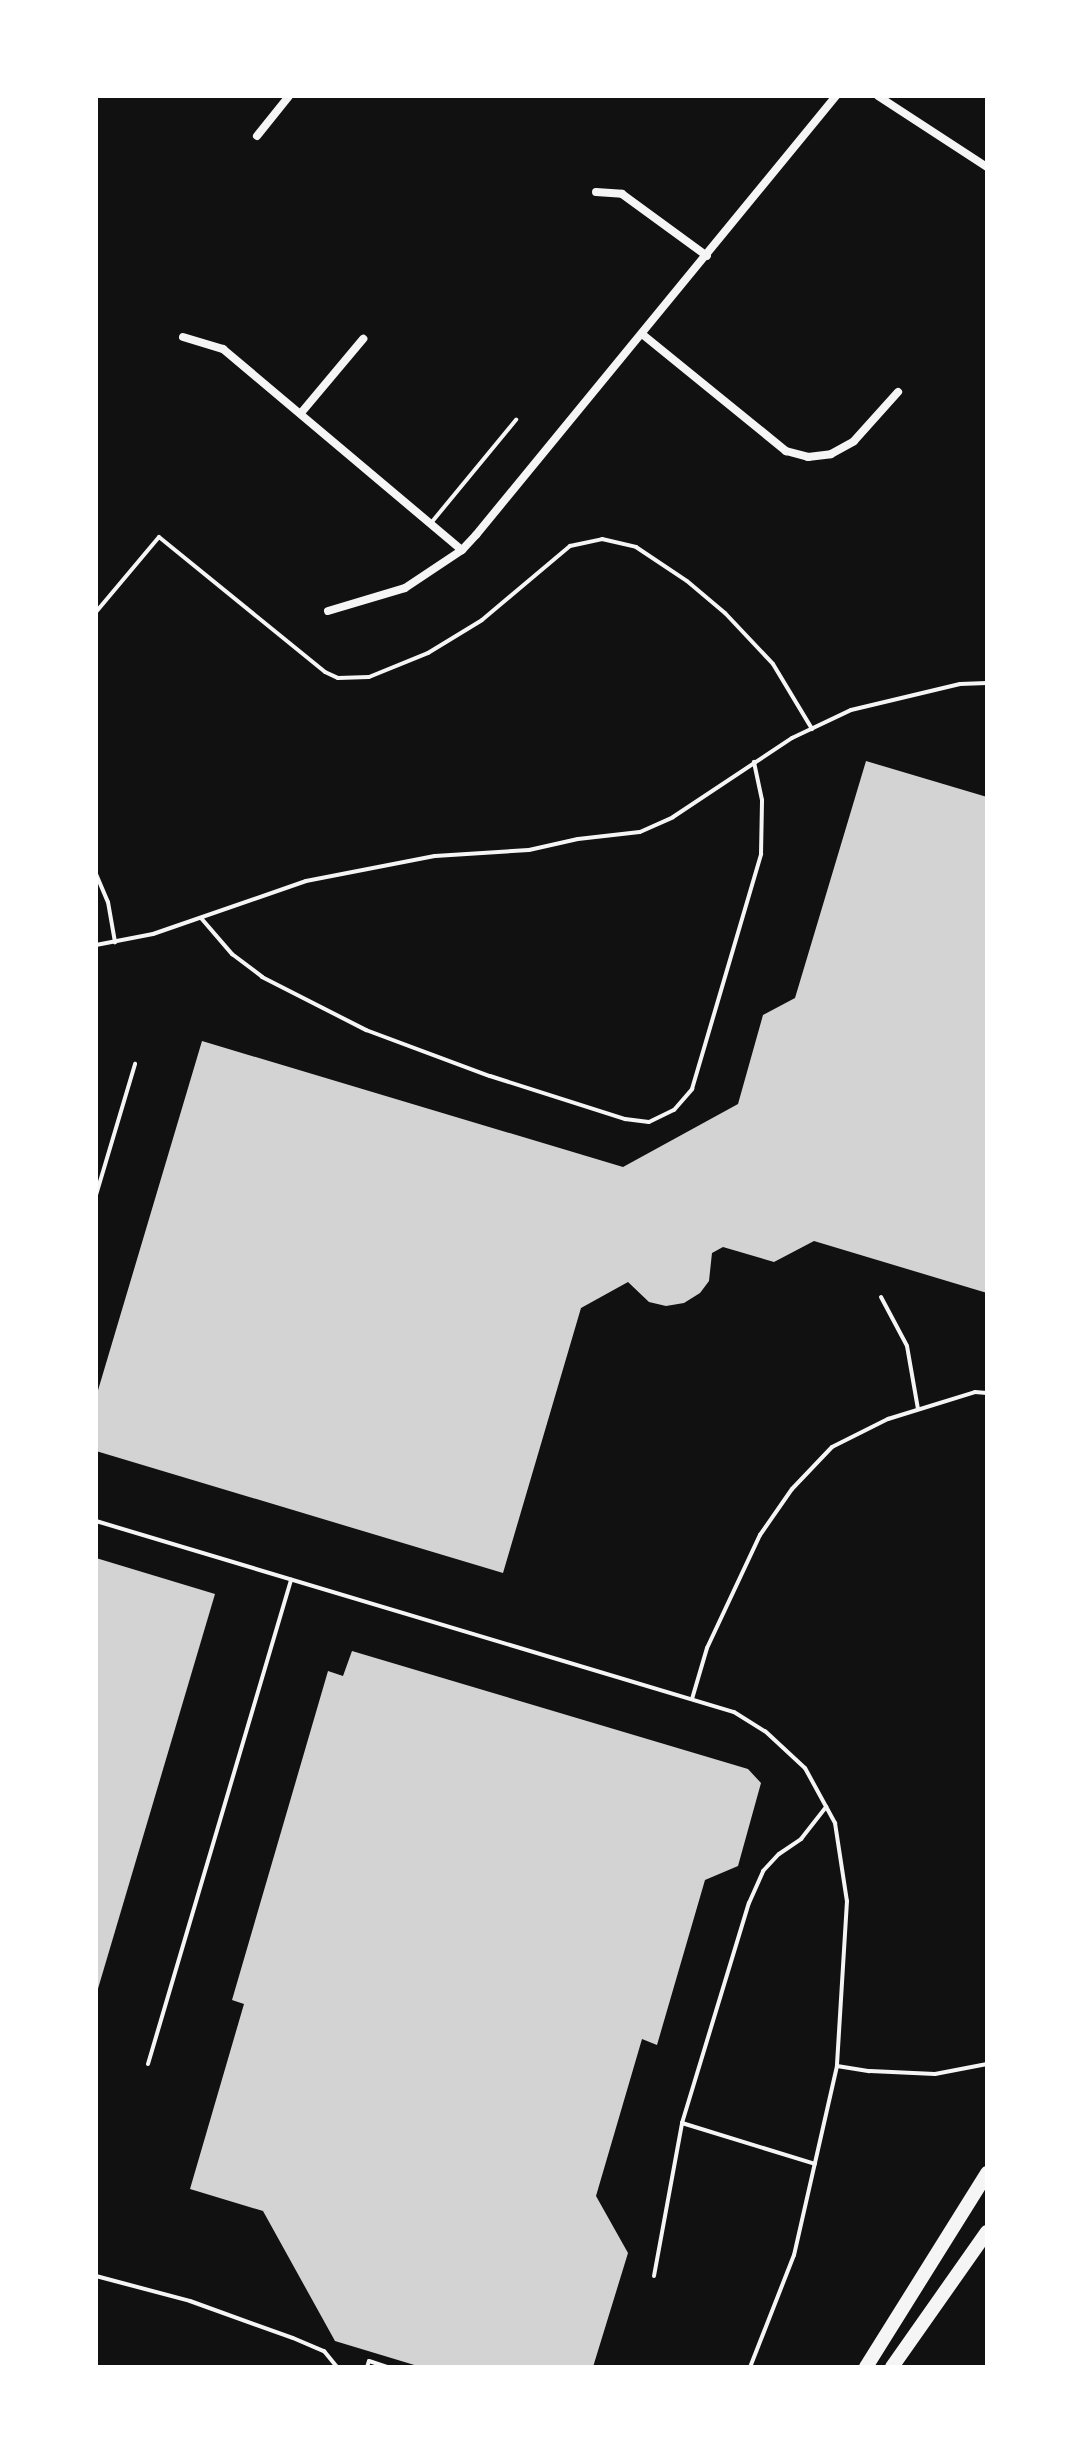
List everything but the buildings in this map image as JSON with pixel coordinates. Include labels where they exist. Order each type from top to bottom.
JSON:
[{"type":"highway","points":[[866,2367],[987,2173]]},
{"type":"highway","points":[[892,2367],[987,2232]]},
{"type":"street","points":[[257,136],[289,96]]},
{"type":"street","points":[[328,611],[405,588],[462,550],[836,96]]},
{"type":"street","points":[[878,96],[987,167]]},
{"type":"street","points":[[596,192],[622,194],[707,256]]},
{"type":"street","points":[[642,334],[786,451],[808,457],[831,454],[854,441],[898,392]]},
{"type":"street","points":[[183,337],[223,349],[462,550]]},
{"type":"street","points":[[301,413],[363,339]]},
{"type":"lane","points":[[431,523],[516,420]]},
{"type":"lane","points":[[96,612],[159,537],[325,672],[338,678],[369,677],[428,653],[482,620],[570,546],[602,539],[636,547],[687,581],[725,613],[773,664],[812,729]]},
{"type":"lane","points":[[96,945],[153,934],[306,881],[435,856],[529,850],[578,839],[640,832],[673,817],[754,762],[851,710],[960,684],[987,683]]},
{"type":"lane","points":[[201,918],[232,954],[262,977],[366,1030],[434,1058],[625,1119],[649,1122],[674,1110],[692,1089],[753,882],[761,854],[762,800],[754,762]]},
{"type":"lane","points":[[96,874],[108,902],[115,942]]},
{"type":"lane","points":[[96,1195],[135,1064]]},
{"type":"lane","points":[[881,1297],[907,1346],[918,1409]]},
{"type":"lane","points":[[692,1699],[707,1648],[760,1535],[792,1489],[832,1447],[888,1419],[975,1392],[987,1393]]},
{"type":"lane","points":[[96,1521],[734,1712],[765,1731],[805,1768],[835,1823],[847,1901],[837,2066],[794,2255],[750,2367]]},
{"type":"lane","points":[[148,2064],[291,1580]]},
{"type":"lane","points":[[654,2276],[682,2123],[749,1903],[763,1871],[779,1854],[801,1839],[826,1807]]},
{"type":"lane","points":[[837,2066],[935,2074],[987,2064]]},
{"type":"lane","points":[[682,2123],[815,2164]]},
{"type":"lane","points":[[96,2276],[190,2301],[293,2338],[324,2351],[337,2367]]},
{"type":"lane","points":[[367,2367],[369,2361],[387,2367]]}]
